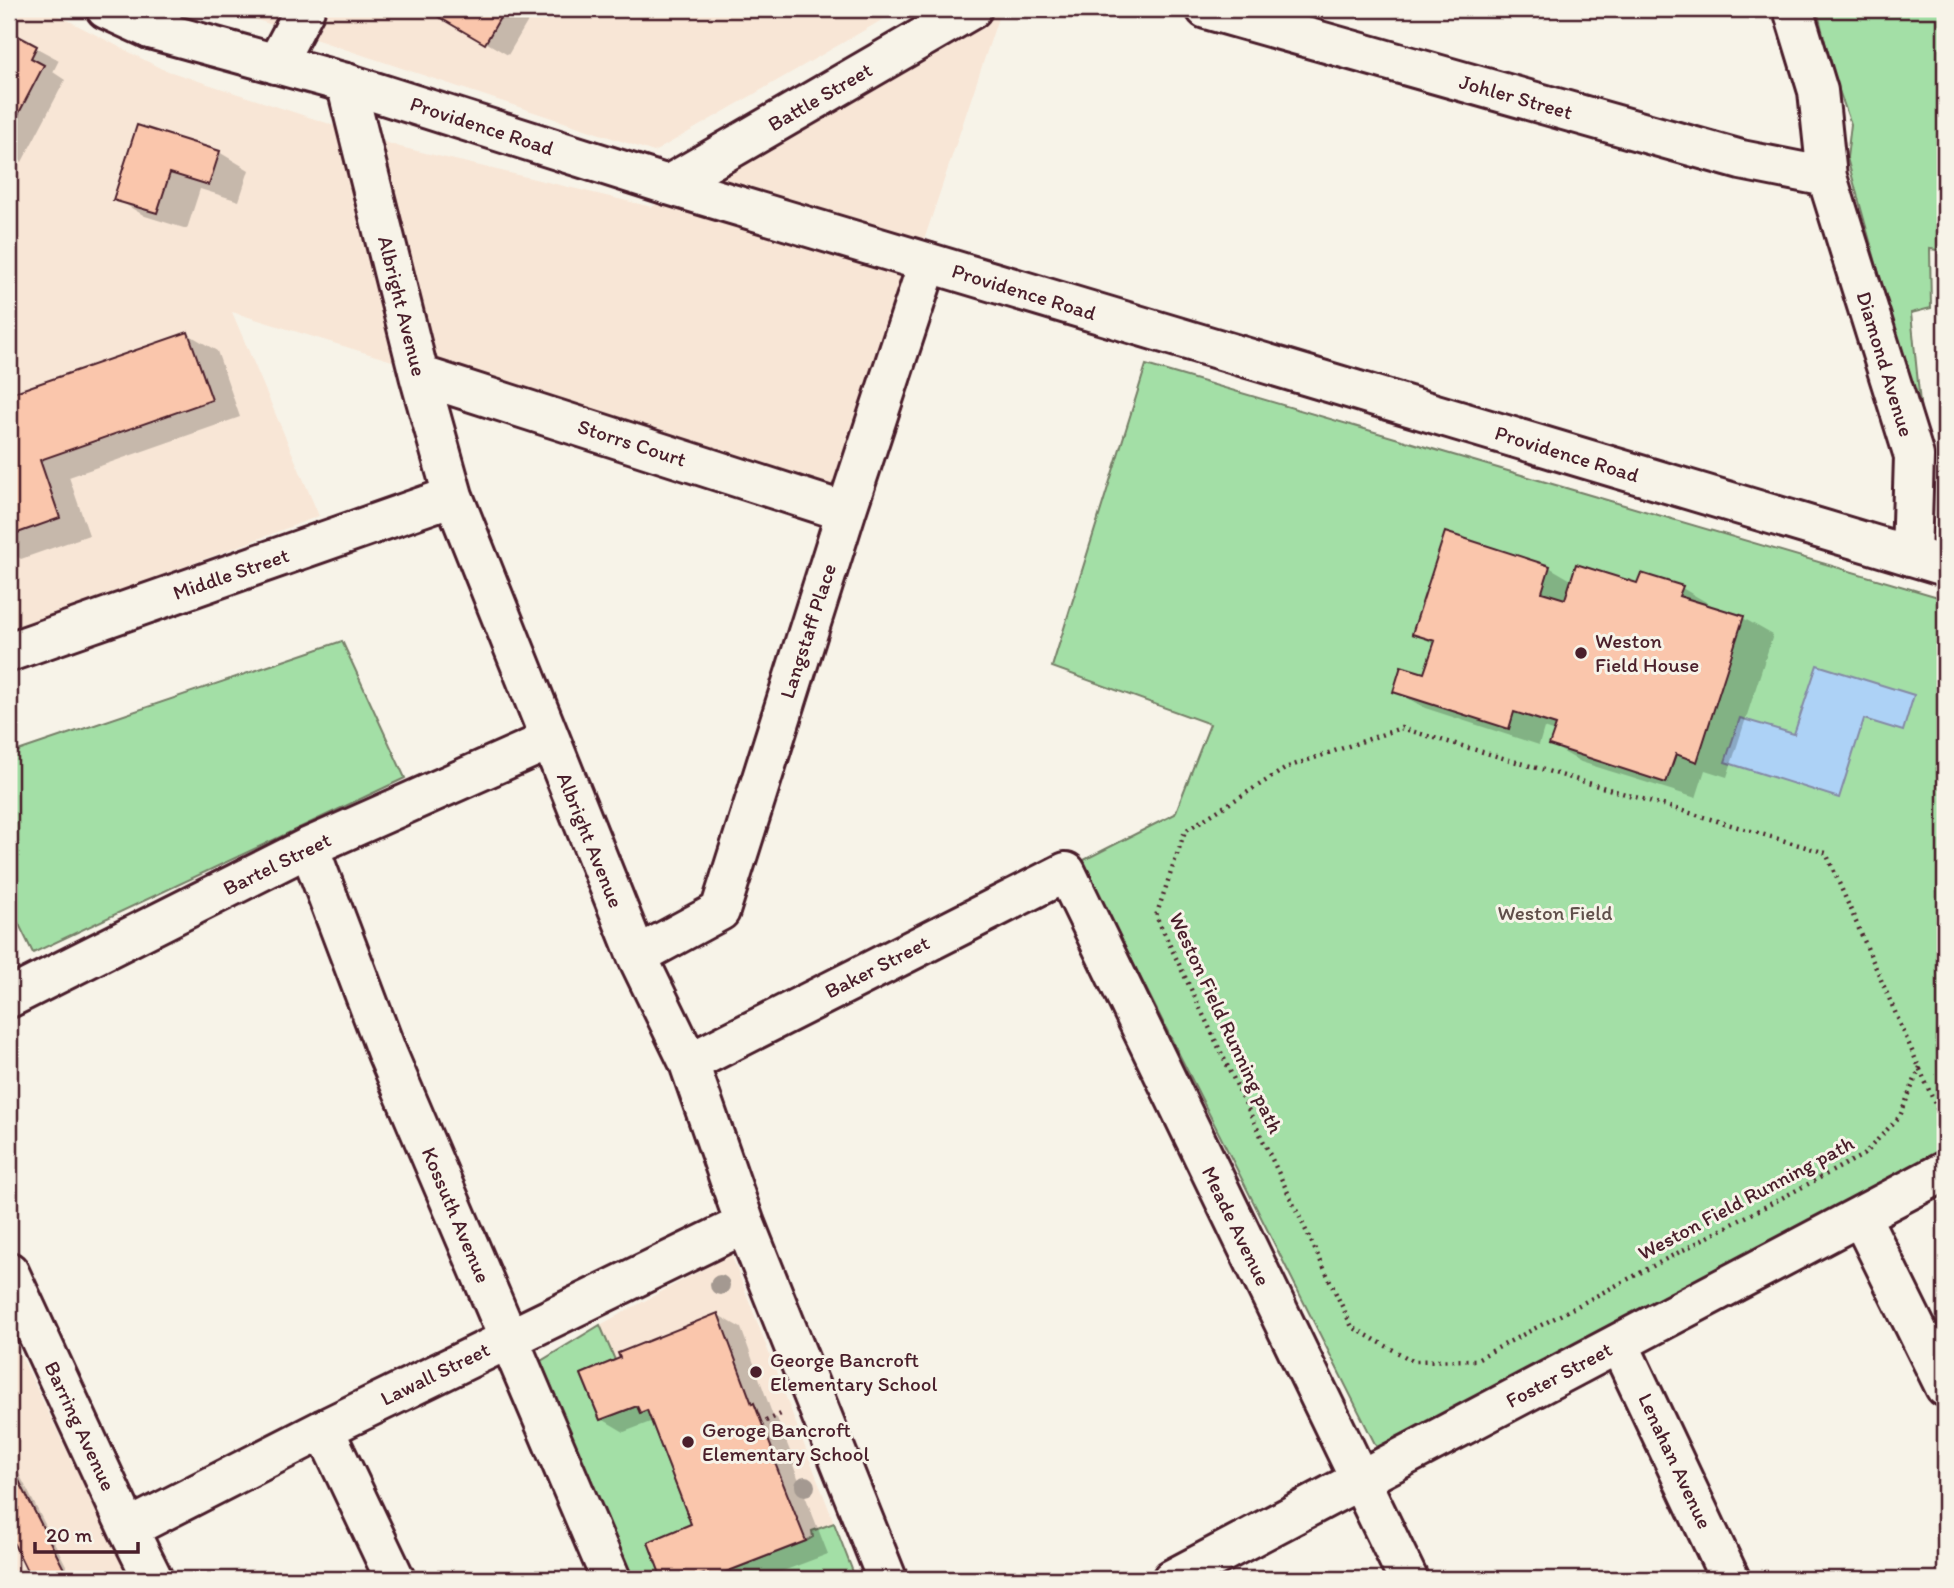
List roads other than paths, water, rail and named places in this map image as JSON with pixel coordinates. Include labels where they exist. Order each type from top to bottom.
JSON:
[{"type":"street","name":"Providence Road","points":[[106,9],[156,19],[276,64],[346,83],[668,185],[1928,561]]},
{"type":"street","points":[[276,64],[305,9]]},
{"type":"street","name":"Johler Street","points":[[1206,9],[1741,160],[1826,177]]},
{"type":"street","points":[[1793,9],[1818,91],[1826,177]]},
{"type":"street","name":"Battle Street","points":[[668,185],[950,14]]},
{"type":"street","name":"Albright Avenue","points":[[346,83],[419,375],[453,496],[638,956],[689,1063],[745,1224],[887,1579]]},
{"type":"street","name":"Diamond Avenue","points":[[1826,177],[1914,456],[1928,561]]},
{"type":"street","name":"Langstaff Place","points":[[638,956],[720,911],[928,263]]},
{"type":"street","name":"Storrs Court","points":[[419,375],[846,512]]},
{"type":"street","name":"Middle Street","points":[[9,653],[453,496]]},
{"type":"street","name":"Bartel Street","points":[[9,998],[309,847],[550,740]]},
{"type":"street","name":"Kossuth Avenue","points":[[309,847],[387,1053],[611,1579]]},
{"type":"street","name":"Baker Street","points":[[689,1063],[1066,872]]},
{"type":"street","name":"Meade Avenue","points":[[1066,872],[1408,1579]]},
{"type":"street","name":"Foster Street","points":[[1172,1579],[1945,1171]]},
{"type":"street","points":[[1861,1217],[1945,1387]]},
{"type":"street","name":"Lawall Street","points":[[128,1529],[508,1338],[745,1224]]},
{"type":"street","name":"Barring Avenue","points":[[9,1272],[153,1579]]},
{"type":"street","name":"Lenahan Avenue","points":[[1619,1343],[1730,1579]]},
{"type":"street","points":[[324,1429],[395,1579]]},
{"type":"water","points":[[1817,665],[1914,695],[1903,731],[1864,719],[1839,798],[1725,762],[1740,718],[1794,734]]},
{"type":"place","name":"Weston Field House","points":[[1581,653]]},
{"type":"place","name":"George Bancroft Elementary School","points":[[756,1372]]},
{"type":"place","name":"Geroge Bancroft Elementary School","points":[[688,1442]]},
{"type":"park label","name":"Weston Field","points":[[1555,913]]}]
